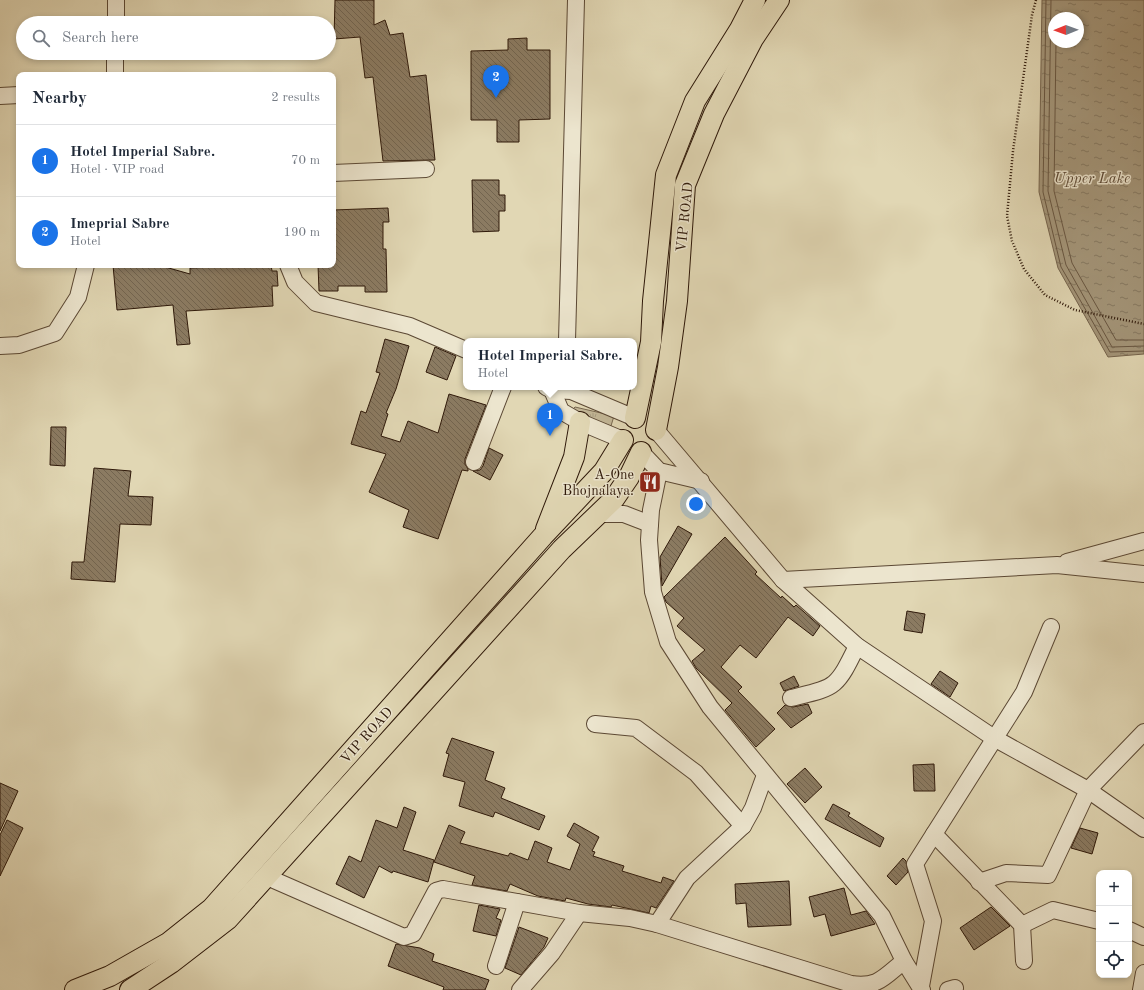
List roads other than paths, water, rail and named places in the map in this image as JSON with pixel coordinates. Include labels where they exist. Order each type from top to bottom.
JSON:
[{"type":"main road","name":"VIP ROAD","points":[[635,418],[651,342],[653,301],[666,175],[695,101],[740,29],[755,0]]},
{"type":"main road","name":"VIP ROAD","points":[[656,430],[668,368],[677,301],[685,185],[714,114],[753,38],[779,0]]},
{"type":"main road","points":[[635,418],[644,418],[649,420],[656,430],[655,442],[641,452],[629,449],[622,440],[625,424],[635,418]]},
{"type":"main road","points":[[543,536],[574,457],[580,422]]},
{"type":"main road","name":"VIP ROAD","points":[[75,990],[110,976],[168,943],[212,908],[543,536],[604,471],[622,440]]},
{"type":"main road","name":"VIP ROAD","points":[[130,990],[171,963],[228,919],[562,549],[614,499],[641,452]]},
{"type":"street","points":[[116,0],[116,16]]},
{"type":"street","points":[[567,338],[576,0]]},
{"type":"street","points":[[115,60],[115,72]]},
{"type":"street","points":[[0,96],[16,95]]},
{"type":"street","points":[[336,173],[426,169]]},
{"type":"street","points":[[0,346],[19,345],[55,333],[78,297],[85,268]]},
{"type":"street","points":[[289,268],[295,282],[316,303],[410,326],[463,349]]},
{"type":"street","points":[[474,462],[502,390]]},
{"type":"street","points":[[550,390],[561,411],[580,422],[622,440]]},
{"type":"street","points":[[573,390],[635,418]]},
{"type":"street","points":[[656,430],[783,580],[857,646],[994,738],[1088,790],[1144,829]]},
{"type":"street","points":[[641,452],[659,471],[701,482]]},
{"type":"street","points":[[659,471],[650,524],[649,540],[653,592],[668,642],[710,707],[882,916],[904,960],[921,988]]},
{"type":"street","points":[[598,514],[624,514],[650,524]]},
{"type":"street","points":[[1057,565],[1144,540]]},
{"type":"street","points":[[783,580],[1057,565],[1144,574]]},
{"type":"street","points":[[921,988],[933,921],[915,864],[1024,692],[1051,627]]},
{"type":"street","points":[[791,698],[824,690],[836,683],[846,668],[857,646]]},
{"type":"street","points":[[595,724],[636,728],[696,773],[743,826]]},
{"type":"street","points":[[979,882],[1006,873],[1048,875],[1088,790],[1144,732]]},
{"type":"street","points":[[657,924],[687,878],[743,826],[753,808],[766,775]]},
{"type":"street","points":[[934,834],[1022,925],[1024,961]]},
{"type":"street","points":[[267,877],[404,937],[413,934],[436,891],[439,889],[579,913],[630,918],[657,924],[851,984],[865,986],[876,984],[904,960]]},
{"type":"street","points":[[496,966],[517,902]]},
{"type":"street","points":[[1022,925],[1053,910],[1096,920]]},
{"type":"street","points":[[520,990],[552,953],[579,913]]},
{"type":"street","points":[[1132,931],[1144,937]]},
{"type":"street","points":[[1141,990],[1144,974]]},
{"type":"water","name":"Upper Lake","points":[[1042,0],[1144,0],[1144,354],[1108,357],[1058,268],[1039,192]]},
{"type":"place","name":"Imeprial Sabre","points":[[496,98]]},
{"type":"place","name":"Hotel Imperial Sabre.","points":[[550,436]]},
{"type":"place","name":"A-One Bhojnalaya.","points":[[650,482]]}]
